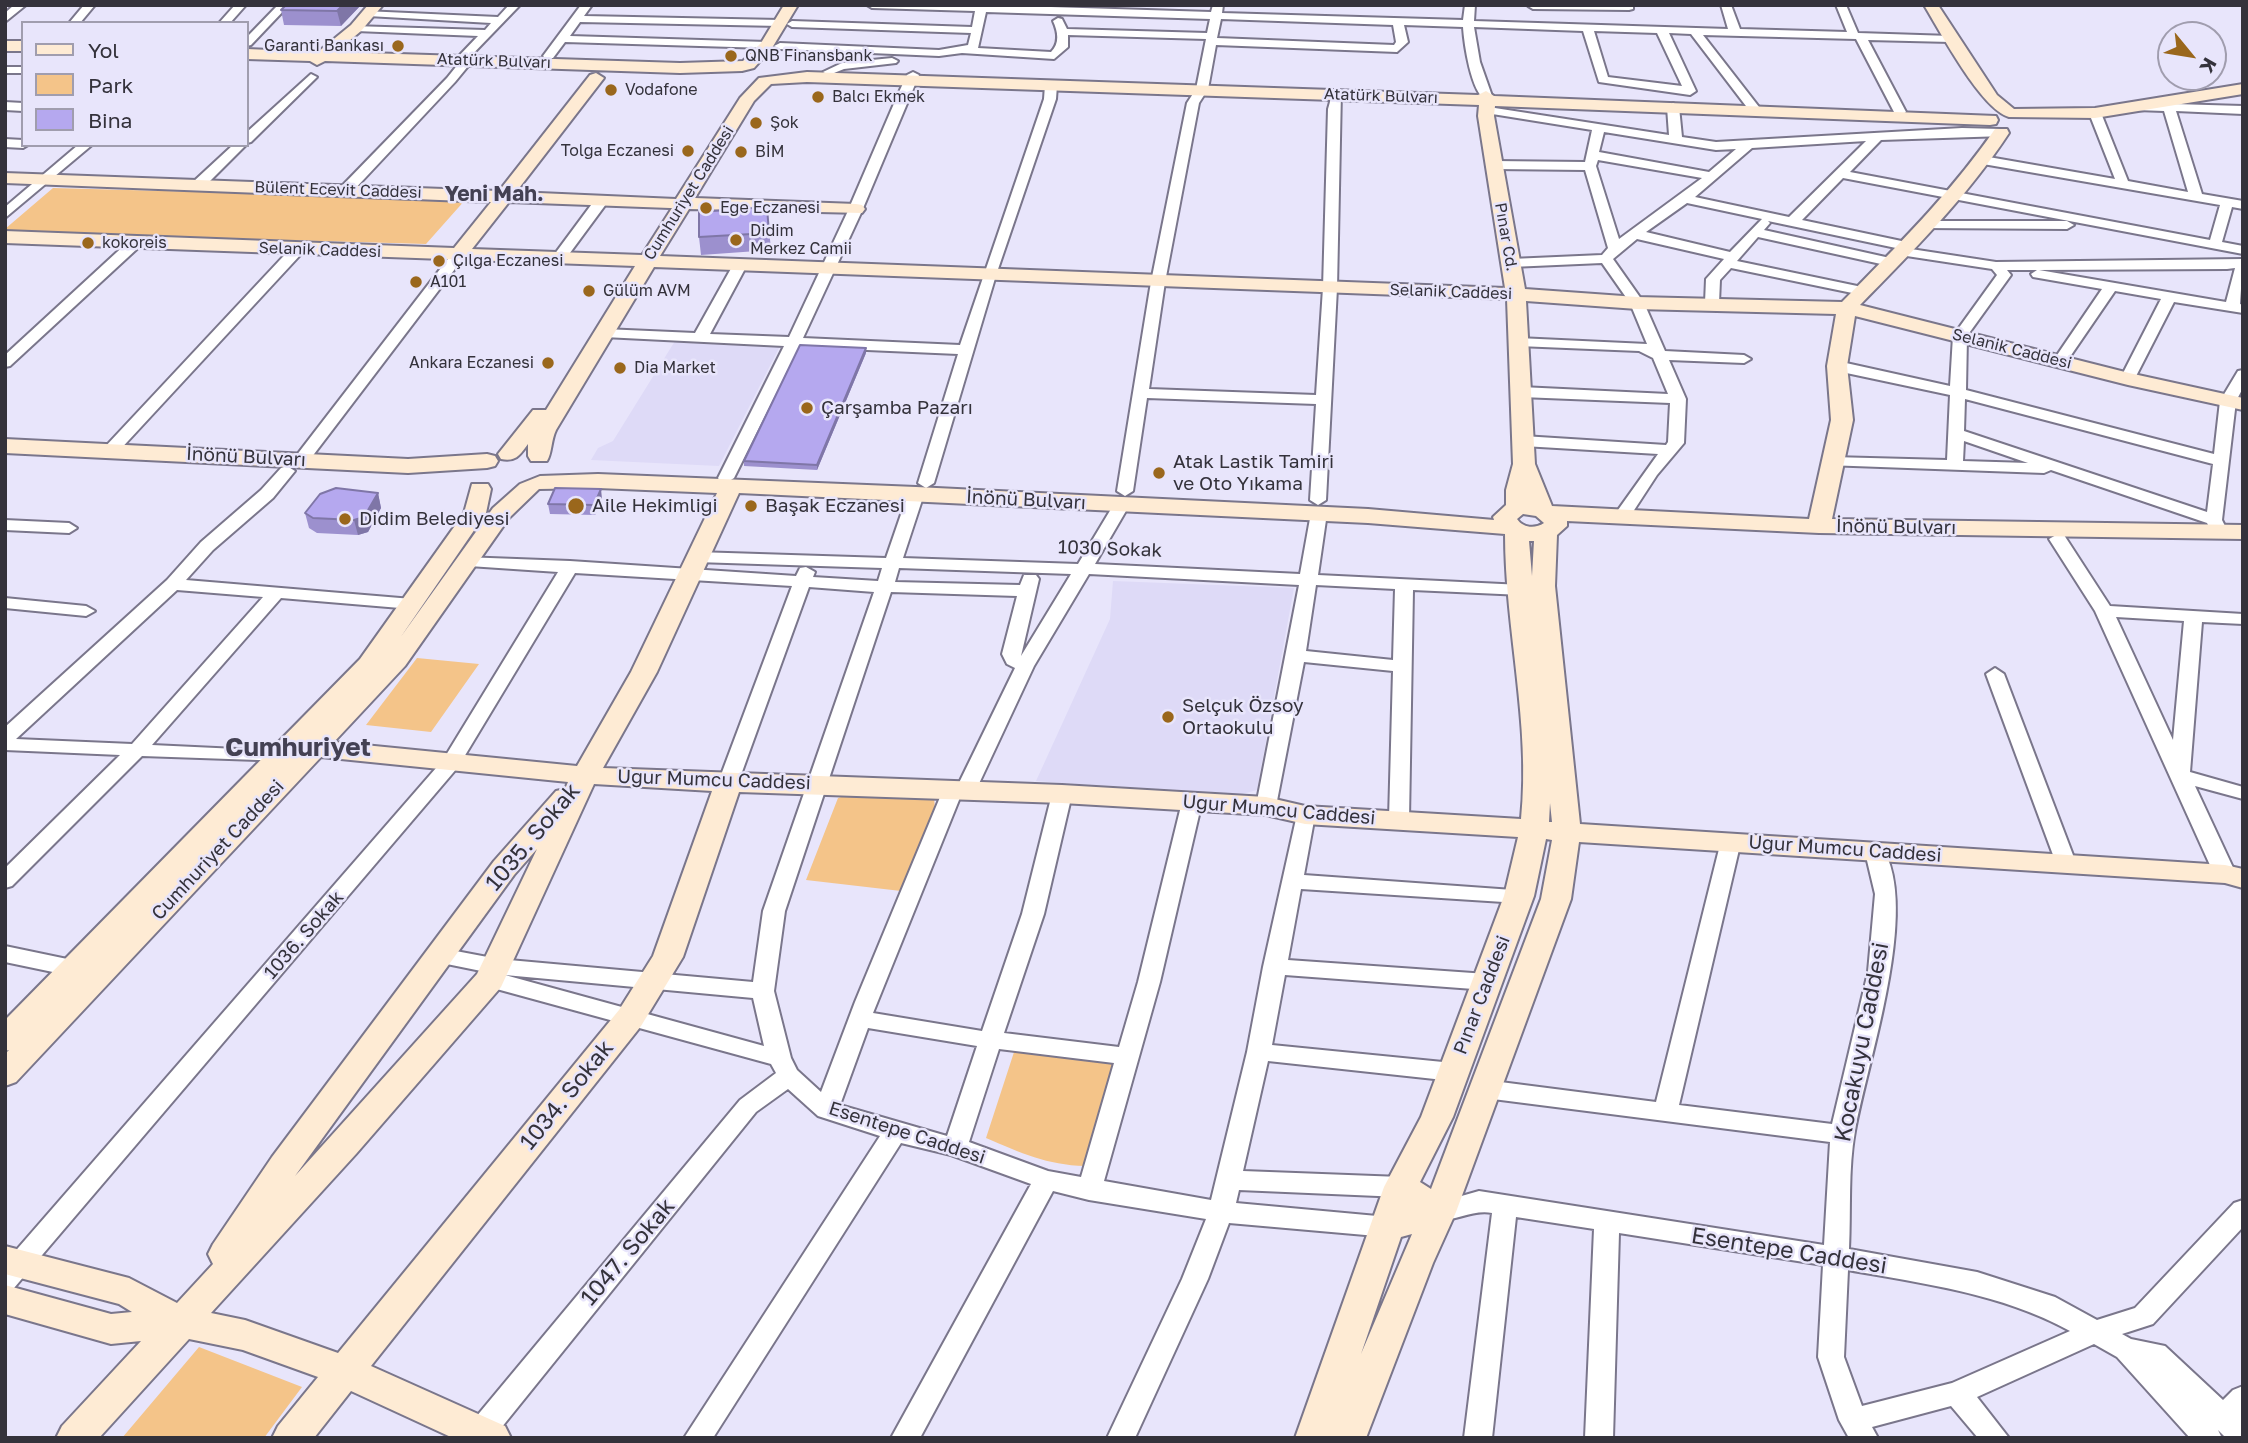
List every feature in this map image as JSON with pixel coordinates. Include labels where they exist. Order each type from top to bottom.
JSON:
[{"type":"main road","points":[[621,70],[690,73],[751,82],[773,63],[790,5]]},
{"type":"main road","name":"Atatürk Bulvarı","points":[[248,56],[690,68],[740,79]]},
{"type":"main road","points":[[549,56],[565,64]]},
{"type":"main road","name":"Atatürk Bulvarı","points":[[462,63],[594,73]]},
{"type":"main road","name":"Atatürk Bulvarı","points":[[773,63],[829,72],[1051,85],[1203,87],[1487,102],[2002,117],[2095,113],[2135,106],[2168,105],[2243,89]]},
{"type":"main road","name":"Atatürk Bulvarı","points":[[773,63],[807,77],[1203,87],[1487,102],[1753,107],[2002,117]]},
{"type":"main road","name":"Cumhuriyet Caddesi","points":[[676,203],[740,79],[773,63]]},
{"type":"main road","name":"Cumhuriyet Caddesi","points":[[509,454],[523,440],[546,408],[676,203],[773,63]]},
{"type":"main road","points":[[459,254],[506,195],[594,73]]},
{"type":"main road","name":"Pınar Cd.","points":[[1487,102],[1494,164],[1516,293],[1524,453]]},
{"type":"main road","points":[[1819,526],[1842,420],[1837,366],[1847,308],[1928,225],[1983,160],[2002,117]]},
{"type":"main road","name":"Bülent Ecevit Caddesi","points":[[676,203],[856,209]]},
{"type":"main road","name":"Selanik Caddesi","points":[[5,237],[1158,282],[1516,293],[1637,303],[1847,308],[2128,379],[2236,402]]},
{"type":"main road","name":"Cumhuriyet Caddesi","points":[[5,1074],[396,661],[501,513],[539,474],[538,450],[541,440],[604,333],[641,261]]},
{"type":"main road","name":"İnönü Bulvarı","points":[[5,446],[110,451],[439,478],[502,493],[539,474],[598,481],[921,489],[1319,507],[1514,519],[1532,534],[1547,521],[1621,517],[1819,526],[2226,528]]},
{"type":"main road","points":[[1524,453],[1547,521]]},
{"type":"main road","name":"Pınar Caddesi","points":[[1314,1438],[1401,1187],[1437,1117],[1520,896],[1534,829],[1538,789],[1531,676],[1514,519],[1524,453]]},
{"type":"main road","points":[[509,454],[539,474]]},
{"type":"main road","name":"İnönü Bulvarı","points":[[5,457],[408,466],[487,461],[509,454]]},
{"type":"main road","name":"Cumhuriyet Caddesi","points":[[5,1040],[369,664],[475,513],[477,487],[472,475],[487,461]]},
{"type":"main road","points":[[585,775],[643,672],[728,483]]},
{"type":"main road","name":"İnönü Bulvarı","points":[[1547,521],[2243,543]]},
{"type":"main road","name":"Pınar Caddesi","points":[[1547,521],[1543,586],[1567,832]]},
{"type":"main road","name":"Uğur Mumcu Caddesi","points":[[315,748],[585,775],[728,783],[1062,794],[1266,806],[1305,815],[1399,818],[1567,832],[2234,876]]},
{"type":"main road","name":"1035. Sokak","points":[[179,1322],[284,1166],[504,868],[585,775]]},
{"type":"main road","name":"1035. Sokak","points":[[179,1322],[344,1145],[494,973],[585,775]]},
{"type":"main road","name":"1034. Sokak","points":[[346,1372],[630,1018],[668,957],[728,783]]},
{"type":"main road","name":"Pınar Caddesi","points":[[1347,1438],[1415,1263],[1439,1212],[1485,1089]]},
{"type":"main road","points":[[1401,1187],[1439,1212]]},
{"type":"main road","points":[[1388,1227],[1439,1212]]},
{"type":"main road","points":[[11,1268],[129,1292],[179,1322]]},
{"type":"main road","points":[[5,1299],[111,1329],[179,1322],[245,1335],[346,1372],[482,1436]]},
{"type":"street","points":[[5,19],[21,5]]},
{"type":"street","points":[[76,21],[90,5]]},
{"type":"street","points":[[226,21],[242,5]]},
{"type":"street","points":[[248,43],[284,5]]},
{"type":"street","points":[[346,190],[451,80],[462,63],[515,5]]},
{"type":"street","points":[[531,63],[549,56],[587,5]]},
{"type":"street","points":[[786,23],[803,5]]},
{"type":"street","points":[[872,5],[1053,10],[1218,10],[1398,21],[1951,39]]},
{"type":"street","points":[[1471,5],[1468,23],[1474,66],[1487,102],[1599,126],[1716,146],[1962,132],[2002,117],[1931,5]]},
{"type":"street","points":[[1726,5],[1735,32]]},
{"type":"street","points":[[1841,5],[1900,112]]},
{"type":"street","points":[[1544,26],[1533,6],[1629,6],[1636,29]]},
{"type":"street","points":[[966,51],[973,48],[982,7]]},
{"type":"street","points":[[319,58],[356,27],[372,9],[501,20]]},
{"type":"street","points":[[562,39],[773,63],[966,51],[1054,56],[1062,47],[1063,32],[1053,10]]},
{"type":"street","points":[[826,1110],[860,1019],[960,790],[1025,666],[1085,569],[1123,498],[1158,282],[1193,103],[1203,87],[1218,10]]},
{"type":"street","points":[[576,19],[977,30]]},
{"type":"street","points":[[1063,32],[1397,49],[1402,42],[1398,21]]},
{"type":"street","points":[[356,27],[488,33]]},
{"type":"street","points":[[1587,27],[1603,80],[1690,91],[1661,29]]},
{"type":"street","points":[[1694,30],[1753,107]]},
{"type":"street","points":[[829,72],[842,66],[915,59],[930,53]]},
{"type":"street","points":[[594,73],[621,70]]},
{"type":"street","points":[[248,138],[311,77]]},
{"type":"street","points":[[728,483],[856,209],[912,78]]},
{"type":"street","points":[[784,1067],[763,991],[774,911],[921,489],[989,275],[1050,99],[1051,85]]},
{"type":"street","points":[[1266,806],[1296,656],[1319,507],[1330,288],[1334,109],[1337,94]]},
{"type":"street","points":[[2196,196],[2168,105],[2243,110]]},
{"type":"street","points":[[1673,107],[1676,139]]},
{"type":"street","points":[[2095,113],[2123,184]]},
{"type":"street","points":[[1599,126],[1592,161],[1610,254],[1637,303],[1678,400],[1676,443],[1668,450],[1621,517]]},
{"type":"street","points":[[1793,221],[1877,137]]},
{"type":"street","points":[[1511,263],[1610,254],[1685,199],[1748,145]]},
{"type":"street","points":[[5,214],[84,147]]},
{"type":"street","points":[[198,185],[238,147]]},
{"type":"street","points":[[1983,160],[2243,205]]},
{"type":"street","points":[[1494,164],[1592,161],[1712,176]]},
{"type":"street","points":[[1842,174],[2243,250]]},
{"type":"street","name":"Bülent Ecevit Caddesi","points":[[5,178],[676,203]]},
{"type":"street","points":[[1685,199],[1793,221],[1899,253]]},
{"type":"street","points":[[559,258],[602,200]]},
{"type":"street","points":[[2215,244],[2227,203]]},
{"type":"street","points":[[1712,303],[1713,279],[1769,216]]},
{"type":"street","points":[[1928,225],[2106,224]]},
{"type":"street","points":[[1756,232],[1996,266],[2237,308],[2243,263],[1996,266]]},
{"type":"street","points":[[1636,234],[1862,291]]},
{"type":"street","points":[[5,363],[134,244]]},
{"type":"street","points":[[110,451],[298,249]]},
{"type":"street","points":[[5,738],[267,494],[294,465],[459,254]]},
{"type":"street","points":[[700,338],[740,265]]},
{"type":"street","points":[[1955,466],[1961,336],[2004,275],[1996,266]]},
{"type":"street","points":[[2060,361],[2111,287]]},
{"type":"street","points":[[2128,379],[2169,298]]},
{"type":"street","points":[[604,333],[966,350]]},
{"type":"street","points":[[1518,342],[1642,347],[1659,355],[1744,359]]},
{"type":"street","points":[[1837,366],[1957,392],[2221,461]]},
{"type":"street","points":[[1956,433],[2064,468],[2226,528],[2221,461],[2243,374]]},
{"type":"street","points":[[1521,392],[1678,400]]},
{"type":"street","points":[[1140,393],[1324,400]]},
{"type":"street","points":[[1524,453],[1668,450]]},
{"type":"street","points":[[1832,462],[2064,468]]},
{"type":"street","points":[[5,525],[69,528]]},
{"type":"street","points":[[2058,539],[2104,611],[2180,776],[2234,876]]},
{"type":"street","name":"1030 Sokak","points":[[469,561],[570,566],[692,566],[810,561],[1032,567],[1522,590]]},
{"type":"street","points":[[728,783],[810,561]]},
{"type":"street","name":"1036. Sokak","points":[[11,1268],[451,763],[570,566]]},
{"type":"street","points":[[692,566],[802,582],[1027,591]]},
{"type":"street","points":[[1025,666],[1014,660],[1011,654],[1032,567]]},
{"type":"street","points":[[173,584],[412,604]]},
{"type":"street","points":[[1399,818],[1405,584]]},
{"type":"street","points":[[5,881],[139,748],[277,592]]},
{"type":"street","points":[[5,603],[86,611]]},
{"type":"street","points":[[2104,611],[2243,619]]},
{"type":"street","points":[[2180,776],[2193,616]]},
{"type":"street","points":[[1296,656],[1404,666]]},
{"type":"street","points":[[1995,674],[2066,863]]},
{"type":"street","points":[[5,744],[139,748],[280,757]]},
{"type":"street","points":[[2180,776],[2243,793]]},
{"type":"street","points":[[955,1147],[1033,914],[1062,794]]},
{"type":"street","points":[[1089,1190],[1149,982],[1192,802]]},
{"type":"street","points":[[1121,1438],[1195,1279],[1221,1212],[1259,1052],[1305,815]]},
{"type":"street","name":"Pınar Caddesi","points":[[1485,1089],[1556,899],[1567,832]]},
{"type":"street","points":[[1665,1113],[1731,841]]},
{"type":"street","name":"Kocakuyu Caddesi","points":[[1858,1429],[1831,1357],[1842,1134],[1879,972],[1886,894],[1875,852]]},
{"type":"street","points":[[1293,881],[1520,896]]},
{"type":"street","points":[[5,954],[72,968]]},
{"type":"street","points":[[440,956],[784,1067]]},
{"type":"street","points":[[1274,967],[1487,982]]},
{"type":"street","points":[[494,973],[763,991]]},
{"type":"street","points":[[860,1019],[989,1040],[1127,1055]]},
{"type":"street","points":[[1259,1052],[1453,1072]]},
{"type":"street","name":"Esentepe Caddesi","points":[[784,1067],[826,1110],[895,1132],[955,1147],[1046,1180],[1089,1190],[1221,1212],[1388,1227]]},
{"type":"street","name":"1047. Sokak","points":[[482,1436],[748,1106],[784,1067]]},
{"type":"street","points":[[1485,1089],[1842,1134]]},
{"type":"street","points":[[698,1438],[895,1132]]},
{"type":"street","points":[[905,1438],[1046,1180]]},
{"type":"street","points":[[1228,1180],[1401,1187]]},
{"type":"street","name":"Esentepe Caddesi","points":[[1439,1212],[1479,1201],[1836,1257],[1978,1283],[2046,1305],[2126,1349],[2230,1422]]},
{"type":"street","points":[[1478,1438],[1505,1205]]},
{"type":"street","points":[[1858,1429],[1957,1392],[2094,1332],[2144,1316],[2243,1210]]},
{"type":"street","points":[[1599,1438],[1607,1222]]},
{"type":"street","name":"1035. Sokak","points":[[75,1438],[179,1322]]},
{"type":"street","points":[[291,1438],[346,1372]]},
{"type":"street","points":[[1957,1392],[1995,1438]]},
{"type":"shaded area","points":[[675,341],[780,346],[719,466],[591,460],[598,448],[613,441]]},
{"type":"shaded area","name":"Selçuk Özsoy Ortaokulu","points":[[1113,581],[1294,588],[1257,790],[1235,796],[1036,781],[1110,619]]},
{"type":"green space","points":[[53,188],[466,199],[426,244],[5,232],[5,229]]},
{"type":"green space","points":[[417,658],[479,664],[431,732],[366,725]]},
{"type":"green space","points":[[852,793],[934,798],[935,808],[901,891],[806,880],[838,798]]},
{"type":"green space","points":[[1016,1046],[1115,1059],[1085,1166],[1046,1161],[986,1138]]},
{"type":"green space","points":[[199,1347],[302,1387],[264,1438],[122,1438]]},
{"type":"building","points":[[286,5],[343,5],[337,11],[281,10]]},
{"type":"building","points":[[767,207],[769,233],[699,237],[699,212]]},
{"type":"building","name":"Çarşamba Pazarı","points":[[800,345],[866,348],[817,465],[744,461]]},
{"type":"building","points":[[336,488],[378,493],[364,517],[354,520],[313,518],[305,513],[320,494]]},
{"type":"building","points":[[555,488],[601,489],[594,505],[548,504]]},
{"type":"place","name":"Garanti Bankası","points":[[398,46]]},
{"type":"place","name":"QNB Finansbank","points":[[731,56]]},
{"type":"place","name":"Vodafone","points":[[611,90]]},
{"type":"place","name":"Balcı Ekmek","points":[[818,97]]},
{"type":"place","name":"Şok","points":[[756,123]]},
{"type":"place","name":"Tolga Eczanesi","points":[[688,151]]},
{"type":"place","name":"BİM","points":[[741,152]]},
{"type":"place","name":"Ege Eczanesi","points":[[706,208]]},
{"type":"place","name":"Didim Merkez Camii","points":[[736,240]]},
{"type":"place","name":"kokoreis","points":[[88,243]]},
{"type":"place","name":"Çılga Eczanesi","points":[[439,261]]},
{"type":"place","name":"A101","points":[[416,282]]},
{"type":"place","name":"Gülüm AVM","points":[[589,291]]},
{"type":"place","name":"Ankara Eczanesi","points":[[548,363]]},
{"type":"place","name":"Dia Market","points":[[620,368]]},
{"type":"place","name":"Çarşamba Pazarı","points":[[807,408]]},
{"type":"place","name":"Atak Lastik Tamiri ve Oto Yıkama","points":[[1159,473]]},
{"type":"place","name":"Aile Hekimliği","points":[[576,506]]},
{"type":"place","name":"Başak Eczanesi","points":[[751,506]]},
{"type":"place","name":"Didim Belediyesi","points":[[345,519]]},
{"type":"place","name":"Selçuk Özsoy Ortaokulu","points":[[1168,717]]},
{"type":"district","name":"Yeni Mah.","points":[[494,194]]},
{"type":"district","name":"Cumhuriyet","points":[[298,748]]}]
